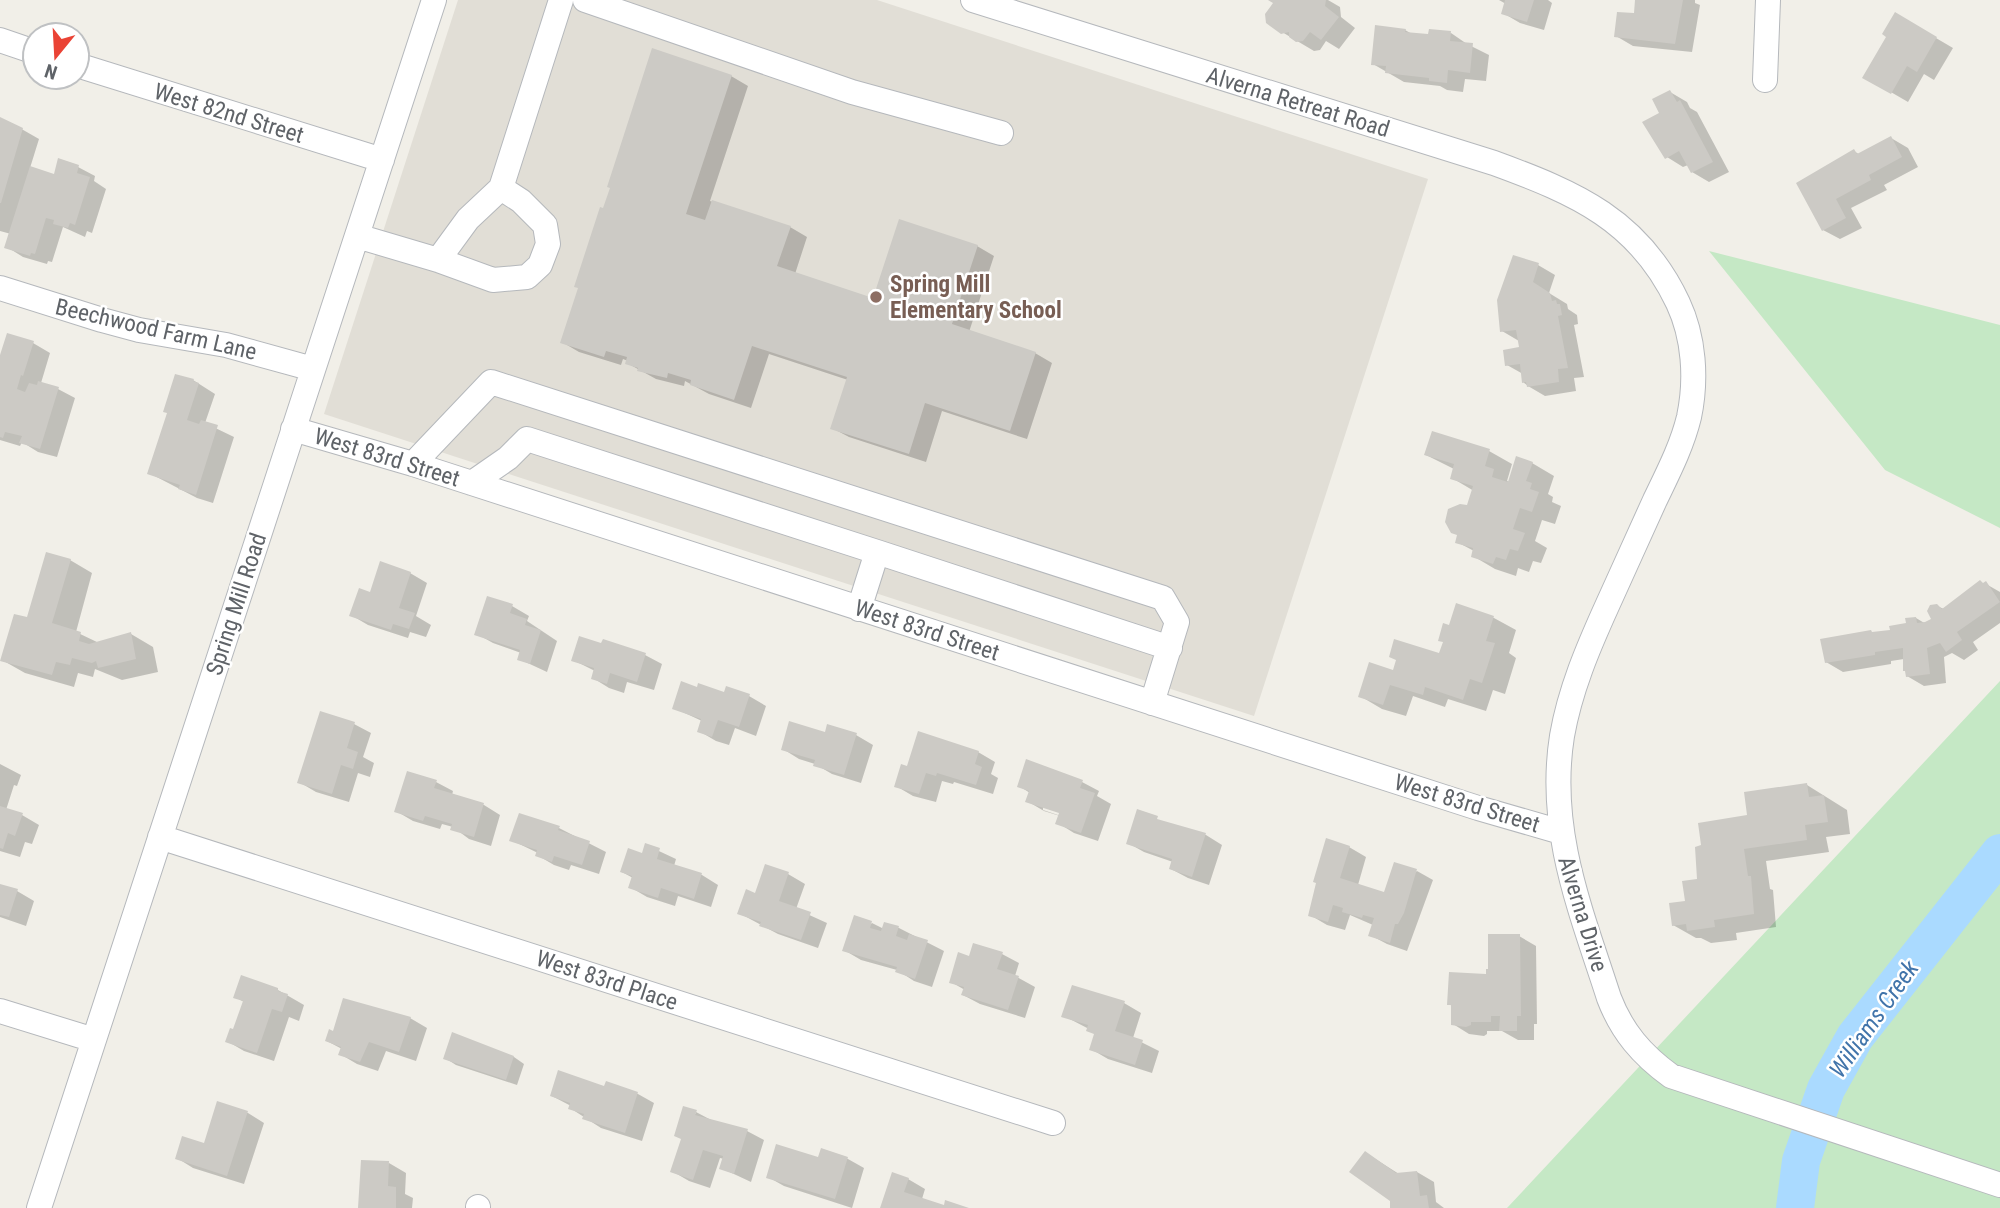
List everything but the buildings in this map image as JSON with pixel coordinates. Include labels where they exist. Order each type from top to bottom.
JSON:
[{"type":"street","name":"Spring Mill Road","points":[[39,1208],[434,0]]},
{"type":"street","points":[[438,260],[468,219],[501,188],[561,0]]},
{"type":"street","points":[[585,0],[852,92],[1001,134]]},
{"type":"street","name":"Alverna Retreat Road","points":[[973,0],[1494,163],[1571,196],[1615,222]]},
{"type":"street","points":[[1765,80],[1768,0]]},
{"type":"street","points":[[0,40],[21,47]]},
{"type":"street","name":"West 82nd Street","points":[[91,69],[382,160]]},
{"type":"street","points":[[357,236],[493,280],[527,277],[540,265],[548,244],[545,225],[521,201],[501,188]]},
{"type":"street","name":"Alverna Drive","points":[[1615,222],[1633,236],[1653,258],[1681,309],[1691,347],[1692,396],[1681,444],[1573,689],[1559,763],[1561,832],[1569,875],[1609,998],[1627,1035],[1648,1058],[1671,1076],[2000,1185]]},
{"type":"street","name":"Beechwood Farm Lane","points":[[0,288],[114,323],[226,345],[313,369]]},
{"type":"street","points":[[413,464],[491,382],[1163,598],[1177,622],[1152,703]]},
{"type":"street","name":"West 83rd Street","points":[[293,429],[413,464],[1478,808],[1561,832]]},
{"type":"street","points":[[472,484],[508,458],[527,439],[1170,648]]},
{"type":"street","points":[[508,458],[526,501]]},
{"type":"street","points":[[859,609],[877,552]]},
{"type":"street","name":"West 83rd Place","points":[[160,837],[1053,1124]]},
{"type":"street","points":[[0,1011],[94,1040]]},
{"type":"shaded area","name":"Spring Mill Elementary School","points":[[458,0],[877,0],[1428,179],[1254,716],[324,414]]},
{"type":"green space","points":[[1709,251],[2000,325],[2000,528],[1885,470]]},
{"type":"green space","points":[[2000,681],[2000,1208],[1507,1208]]},
{"type":"waterway","name":"Williams Creek","points":[[1795,1208],[1801,1161],[1826,1089],[1855,1037],[2000,853]]},
{"type":"place","name":"Spring Mill Elementary School","points":[[876,297]]}]
